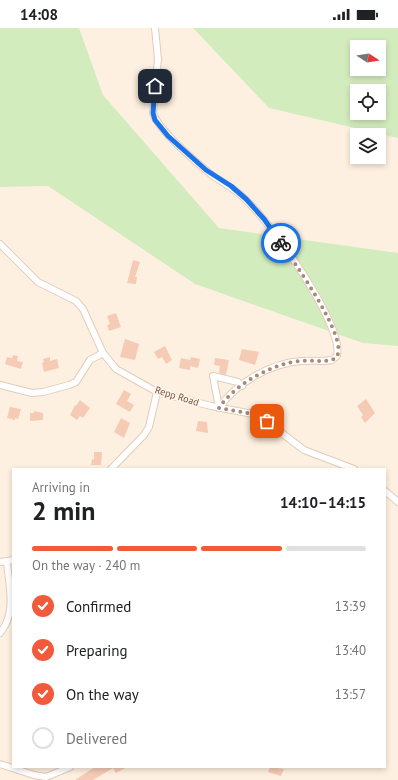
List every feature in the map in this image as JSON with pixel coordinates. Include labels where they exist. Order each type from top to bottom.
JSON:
[{"type":"street","points":[[155,28],[158,59],[153,113],[155,120],[168,136],[206,170],[231,186],[246,199],[264,219],[318,299],[329,318],[338,344],[337,356],[332,360],[290,362],[263,372],[225,398],[219,408]]},
{"type":"street","name":"Repp Road","points":[[0,244],[38,282],[76,301],[83,309],[103,353],[116,368],[157,392],[219,408],[258,415],[304,450],[351,468]]},
{"type":"street","points":[[0,385],[32,393],[43,392],[69,385],[76,382],[90,360],[103,353]]},
{"type":"street","points":[[219,408],[213,376],[238,382],[242,386]]},
{"type":"street","points":[[112,468],[144,435],[149,427],[157,392]]},
{"type":"street","points":[[386,492],[398,502]]},
{"type":"street","points":[[0,633],[10,618],[11,606],[6,562]]},
{"type":"street","points":[[0,764],[12,768]]},
{"type":"street","points":[[12,768],[46,777],[68,768]]},
{"type":"green space","points":[[0,28],[79,28],[103,95],[219,228],[398,253],[398,346],[363,343],[195,284],[48,186],[0,187]]},
{"type":"green space","points":[[193,28],[398,28],[398,138],[386,135],[386,128],[355,128],[269,108]]},
{"type":"building","points":[[133,260],[140,262],[135,277],[137,277],[136,284],[127,283]]},
{"type":"building","points":[[116,313],[121,327],[109,331],[107,325],[110,324],[107,316]]},
{"type":"building","points":[[125,339],[139,344],[135,360],[120,357]]},
{"type":"building","points":[[165,346],[172,360],[166,364],[162,357],[158,359],[154,352]]},
{"type":"building","points":[[242,349],[259,352],[255,365],[239,360]]},
{"type":"building","points":[[13,355],[18,356],[17,361],[23,362],[21,369],[5,364],[7,357],[12,358]]},
{"type":"building","points":[[50,357],[50,361],[57,359],[59,368],[44,372],[42,363],[44,362],[43,359]]},
{"type":"building","points":[[191,357],[200,359],[198,368],[190,366],[190,370],[179,368],[181,358],[190,360]]},
{"type":"building","points":[[215,358],[229,360],[226,375],[219,373],[220,366],[214,365]]},
{"type":"building","points":[[124,390],[131,394],[127,401],[134,405],[130,412],[116,404]]},
{"type":"building","points":[[366,399],[375,413],[365,423],[361,417],[363,415],[357,406]]},
{"type":"building","points":[[80,400],[90,408],[83,418],[80,416],[77,420],[70,415],[75,405],[76,406]]},
{"type":"building","points":[[10,407],[21,409],[18,419],[15,418],[15,420],[7,418]]},
{"type":"building","points":[[34,411],[43,413],[43,420],[30,421],[30,413],[34,413]]},
{"type":"building","points":[[121,418],[130,423],[124,438],[114,432]]},
{"type":"building","points":[[198,421],[207,422],[208,433],[196,431]]},
{"type":"building","points":[[94,452],[102,452],[101,465],[91,465],[92,459],[94,460]]},
{"type":"building","points":[[93,768],[113,768],[93,780],[75,780]]},
{"type":"building","points":[[113,768],[125,768],[116,773]]},
{"type":"building","points":[[270,768],[284,769],[281,776],[268,772]]},
{"type":"way so far","points":[[267,421],[258,415],[219,408],[225,398],[263,372],[290,362],[302,360],[332,360],[337,356],[338,351],[338,344],[329,318],[281,243]]},
{"type":"route","points":[[155,86],[153,113],[155,120],[168,136],[206,170],[231,186],[246,199],[264,219],[281,243]]}]
